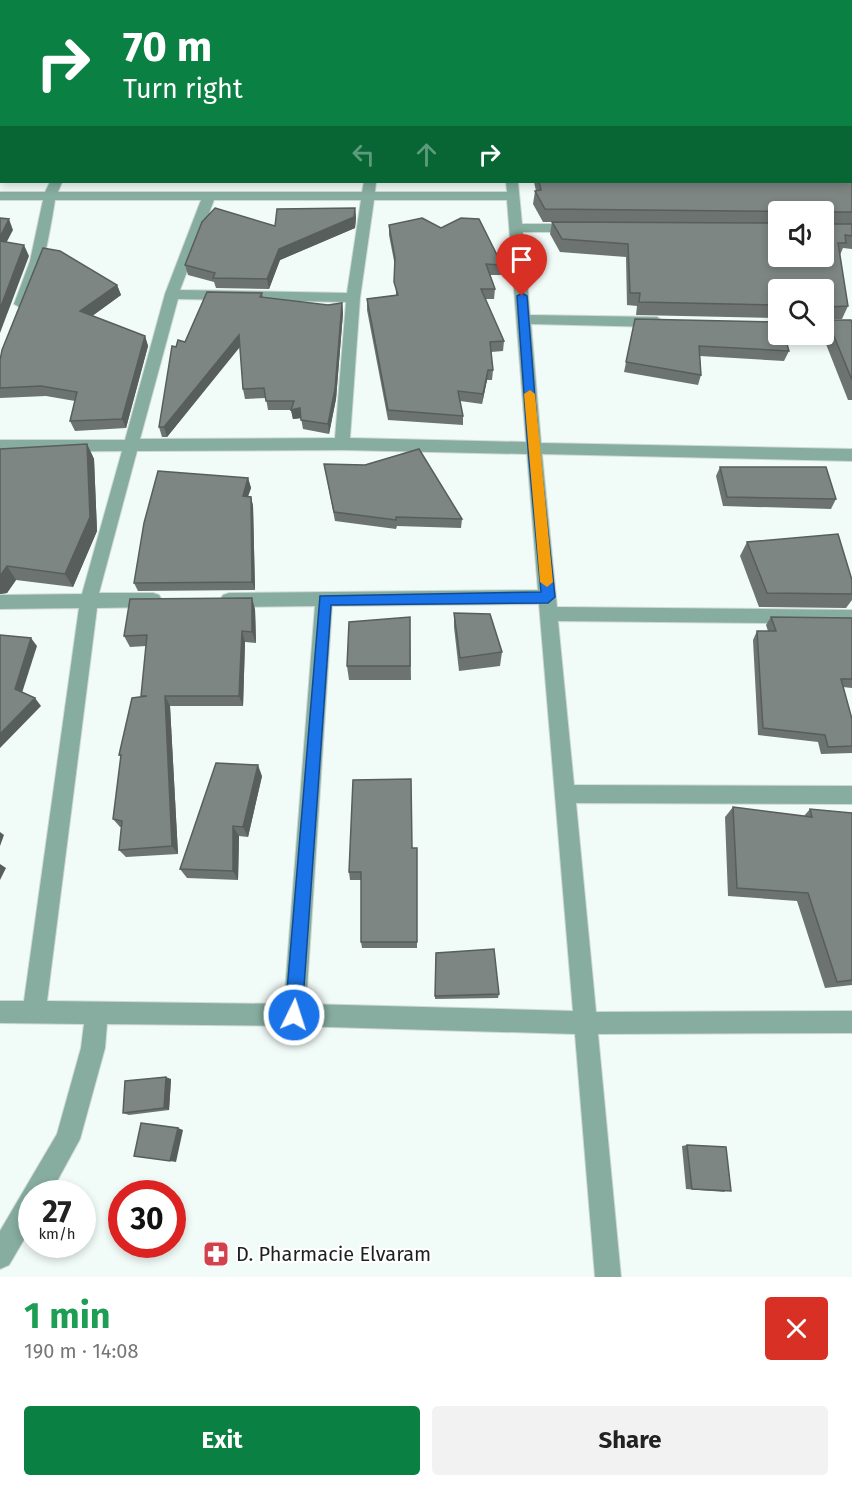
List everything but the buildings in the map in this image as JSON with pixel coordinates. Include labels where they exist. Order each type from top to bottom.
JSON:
[{"type":"street","points":[[17,315],[37,261],[50,196],[56,183]]},
{"type":"street","points":[[342,444],[353,298],[370,183]]},
{"type":"street","points":[[0,196],[368,196],[513,189],[608,1277]]},
{"type":"street","points":[[34,1011],[89,600],[172,294],[209,196]]},
{"type":"street","points":[[516,228],[588,228]]},
{"type":"street","points":[[172,294],[353,298]]},
{"type":"street","points":[[524,319],[674,322]]},
{"type":"street","points":[[0,446],[342,444],[852,455]]},
{"type":"street","points":[[0,602],[171,600]]},
{"type":"street","points":[[206,600],[549,605],[852,617]]},
{"type":"street","points":[[294,1015],[324,600]]},
{"type":"street","points":[[565,794],[852,795]]},
{"type":"street","points":[[0,1012],[294,1015],[585,1023],[852,1022]]},
{"type":"street","points":[[44,1180],[68,1139],[93,1048],[97,1012]]},
{"type":"street","points":[[0,1256],[18,1225]]},
{"type":"slow traffic","points":[[530,394],[547,582]]},
{"type":"place","name":"D. Pharmacie Elvaram","points":[[216,1254]]},
{"type":"route","points":[[294,1015],[324,600],[548,597],[522,296]]}]
